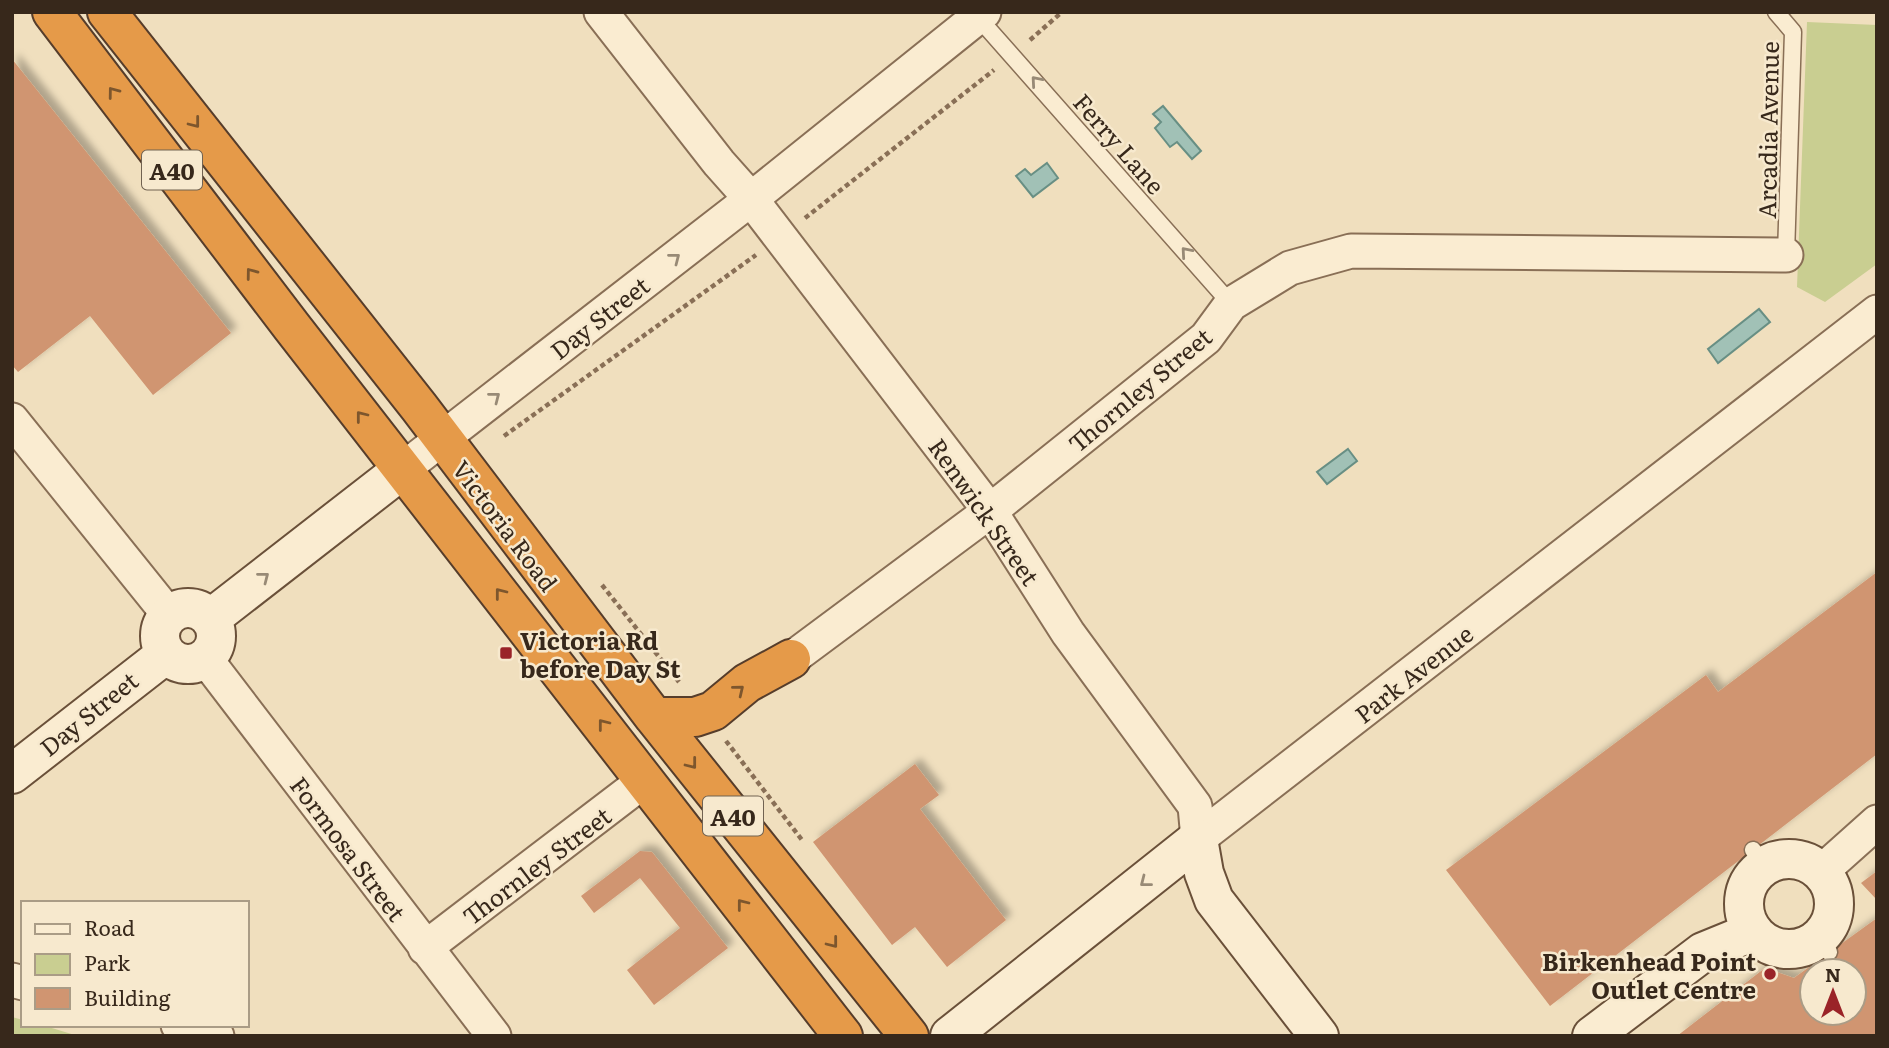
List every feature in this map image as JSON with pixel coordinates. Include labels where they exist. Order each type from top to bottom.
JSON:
[{"type":"highway","name":"Victoria Road","points":[[52,12],[403,470],[844,1036]]},
{"type":"highway","name":"Victoria Road","points":[[107,12],[442,439],[654,717],[909,1036]]},
{"type":"highway","points":[[654,717],[695,717],[713,711],[747,683],[791,659]]},
{"type":"street","name":"Renwick Street","points":[[601,12],[719,163],[751,199],[990,511],[1068,633],[1195,806],[1204,873],[1214,900],[1319,1036]]},
{"type":"street","name":"Day Street","points":[[210,619],[751,199],[979,14]]},
{"type":"street","name":"Thornley Street","points":[[791,659],[990,511],[1206,338],[1231,304],[1290,268],[1351,251],[1786,255]]},
{"type":"street","name":"Park Avenue","points":[[950,1036],[1198,839],[1877,312]]},
{"type":"street","points":[[12,420],[169,615]]},
{"type":"street","points":[[186,608],[204,613],[210,619],[216,635],[211,652],[205,658],[189,664],[180,663],[166,654],[159,638],[163,621],[169,615],[186,608]]},
{"type":"street","name":"Day Street","points":[[12,774],[166,654]]},
{"type":"street","name":"Formosa Street","points":[[205,658],[494,1036]]},
{"type":"street","name":"Thornley Street","points":[[425,948],[645,780]]},
{"type":"street","points":[[1821,872],[1877,822]]},
{"type":"street","points":[[1759,858],[1794,859],[1809,863],[1821,872],[1830,884],[1834,914],[1824,946],[1784,949],[1763,942],[1752,932],[1745,918],[1746,888],[1754,875],[1759,858]]},
{"type":"street","points":[[1592,1036],[1703,951],[1752,932]]},
{"type":"street","points":[[185,1027],[217,1036]]},
{"type":"lane","name":"Arcadia Avenue","points":[[1776,12],[1793,32],[1786,255]]},
{"type":"lane","name":"Ferry Lane","points":[[979,14],[1231,304]]},
{"type":"path","points":[[503,437],[780,238],[1013,55],[1062,12]]},
{"type":"path","points":[[713,711],[722,724],[726,742],[803,841]]},
{"type":"green space","points":[[1807,22],[1877,25],[1877,264],[1825,302],[1797,287]]},
{"type":"green space","points":[[12,1017],[21,1019],[21,1027],[49,1027],[78,1036],[12,1036]]},
{"type":"water","points":[[1163,106],[1201,151],[1192,159],[1177,142],[1170,147],[1155,128],[1161,122],[1153,114]]},
{"type":"water","points":[[1047,163],[1058,178],[1033,197],[1016,176],[1025,169],[1031,175]]},
{"type":"water","points":[[1759,309],[1770,322],[1718,363],[1708,349]]},
{"type":"water","points":[[1348,449],[1357,461],[1327,484],[1317,472]]},
{"type":"building","points":[[12,59],[231,333],[153,395],[90,316],[18,372],[12,365]]},
{"type":"building","points":[[1877,572],[1877,754],[1550,1006],[1446,870],[1706,675],[1718,692]]},
{"type":"building","points":[[915,764],[939,795],[920,809],[1006,920],[947,967],[915,927],[892,945],[813,842]]},
{"type":"building","points":[[640,851],[652,852],[728,948],[654,1005],[627,970],[680,928],[640,878],[594,913],[581,896]]},
{"type":"building","points":[[1877,871],[1877,900],[1861,883]]},
{"type":"building","name":"Birkenhead Point Outlet Centre","points":[[1877,918],[1877,1036],[1677,1036],[1765,968],[1794,978],[1798,975],[1798,1027],[1868,1027],[1868,957],[1823,957]]},
{"type":"place","name":"Victoria Rd before Day St","points":[[506,653]]},
{"type":"place","name":"Birkenhead Point Outlet Centre","points":[[1770,974]]}]
